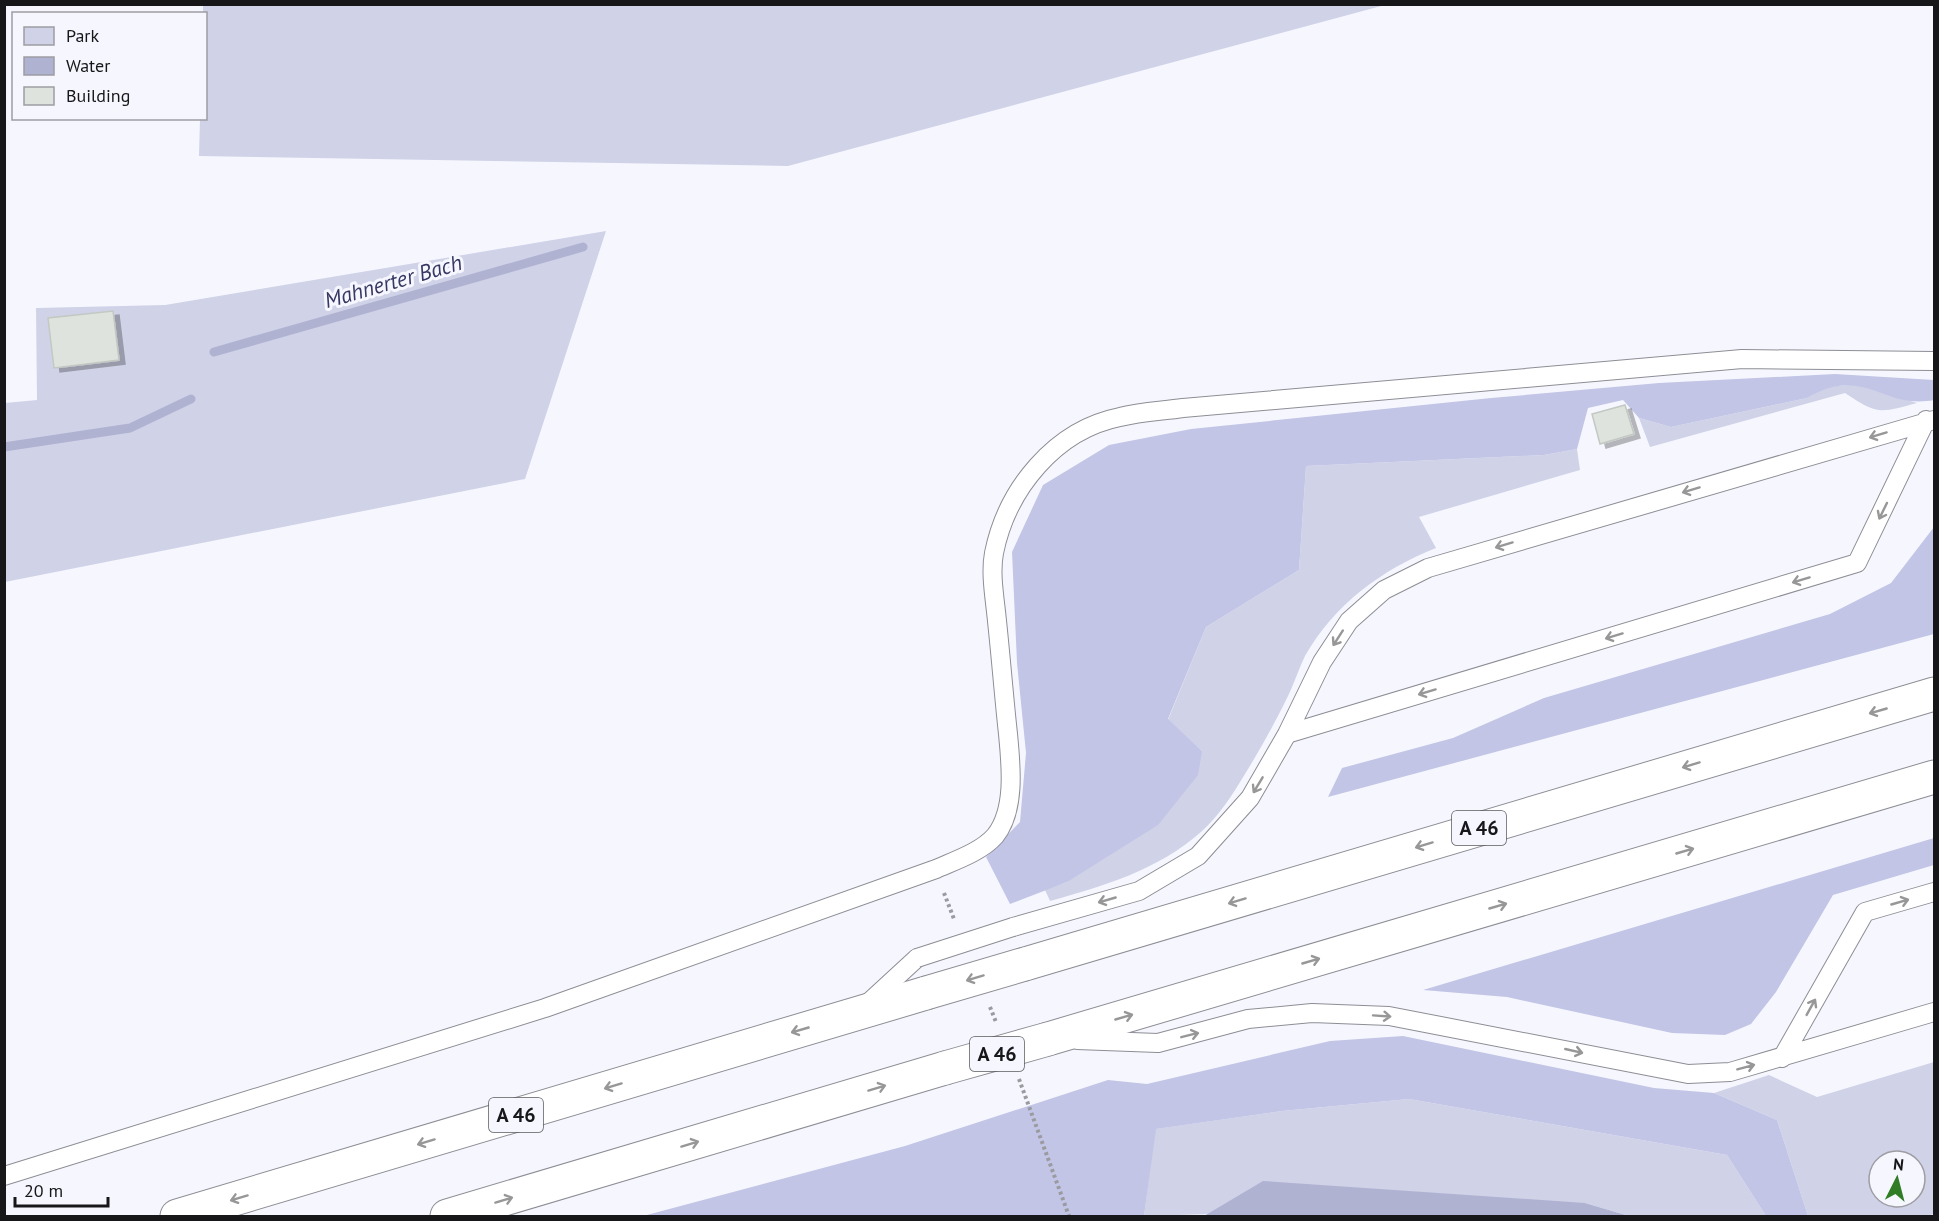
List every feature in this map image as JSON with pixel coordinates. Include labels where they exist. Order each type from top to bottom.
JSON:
[{"type":"highway","name":"A 46","points":[[177,1216],[1935,694]]},
{"type":"highway","name":"A 46","points":[[447,1216],[1935,777]]},
{"type":"lane","points":[[4,1176],[545,1008],[936,869],[964,857],[995,836],[1008,806],[1012,772],[993,586],[993,554],[1005,515],[1024,482],[1048,454],[1082,430],[1119,417],[1183,408],[1742,359],[1935,361]]},
{"type":"lane","points":[[1287,734],[1857,563],[1930,420]]},
{"type":"lane","points":[[856,1014],[917,958],[1013,927],[1139,891],[1198,856],[1250,798],[1287,734],[1323,662],[1349,621],[1384,590],[1428,568],[1930,420]]},
{"type":"lane","points":[[1782,1058],[1865,912],[1935,892]]},
{"type":"lane","points":[[1048,1039],[1158,1043],[1248,1019],[1312,1013],[1389,1016],[1688,1074],[1730,1072],[1935,1012]]},
{"type":"green space","points":[[203,4],[1385,5],[788,166],[199,156],[200,120],[207,120],[207,12],[203,12]]},
{"type":"green space","points":[[606,231],[525,479],[5,582],[5,403],[37,400],[36,308],[165,305]]},
{"type":"green space","points":[[1859,384],[1917,403],[1895,409],[1880,410],[1865,405],[1845,393],[1650,447],[1639,418],[1671,427],[1807,398],[1825,387]]},
{"type":"green space","points":[[1577,449],[1580,470],[1419,517],[1436,548],[1378,578],[1330,620],[1305,656],[1284,704],[1251,764],[1236,789],[1208,826],[1167,857],[1149,867],[1110,883],[1050,901],[1045,890],[1067,882],[1202,751],[1168,720],[1206,627],[1299,570],[1306,466],[1544,455]]},
{"type":"green space","points":[[1934,1062],[1934,1214],[1927,1216],[1808,1216],[1777,1120],[1714,1093],[1769,1075],[1817,1097]]},
{"type":"green space","points":[[1409,1099],[1727,1155],[1766,1216],[1629,1216],[1585,1203],[1144,1216],[1155,1129],[1282,1111]]},
{"type":"shaded area","points":[[1835,374],[1934,380],[1934,400],[1900,399],[1859,386],[1844,385],[1827,389],[1807,398],[1671,427],[1639,418],[1623,400],[1588,408],[1577,449],[1544,455],[1306,466],[1299,570],[1206,627],[1168,719],[1202,751],[1198,775],[1158,825],[1067,882],[1010,904],[986,857],[1020,822],[1026,753],[1017,663],[1012,552],[1043,485],[1109,445],[1191,429],[1659,383]]},
{"type":"shaded area","points":[[1934,527],[1934,634],[1328,797],[1342,768],[1453,738],[1544,698],[1830,614],[1891,583]]},
{"type":"shaded area","points":[[1934,838],[1934,865],[1833,895],[1776,992],[1751,1024],[1725,1035],[1672,1033],[1507,997],[1423,990]]},
{"type":"shaded area","points":[[1403,1036],[1654,1088],[1714,1093],[1777,1120],[1808,1216],[1766,1216],[1727,1155],[1409,1099],[1282,1111],[1156,1129],[1144,1216],[643,1216],[905,1146],[1108,1080],[1147,1084],[1330,1041]]},
{"type":"water","points":[[1263,1181],[1585,1203],[1629,1216],[1204,1216]]},
{"type":"building","points":[[113,311],[119,360],[54,368],[48,318]]},
{"type":"building","points":[[1625,405],[1634,434],[1600,444],[1592,414]]},
{"type":"waterway","name":"Mahnerter Bach","points":[[214,352],[583,247]]},
{"type":"waterway","name":"Mahnerter Bach","points":[[4,447],[130,428],[191,399]]}]
